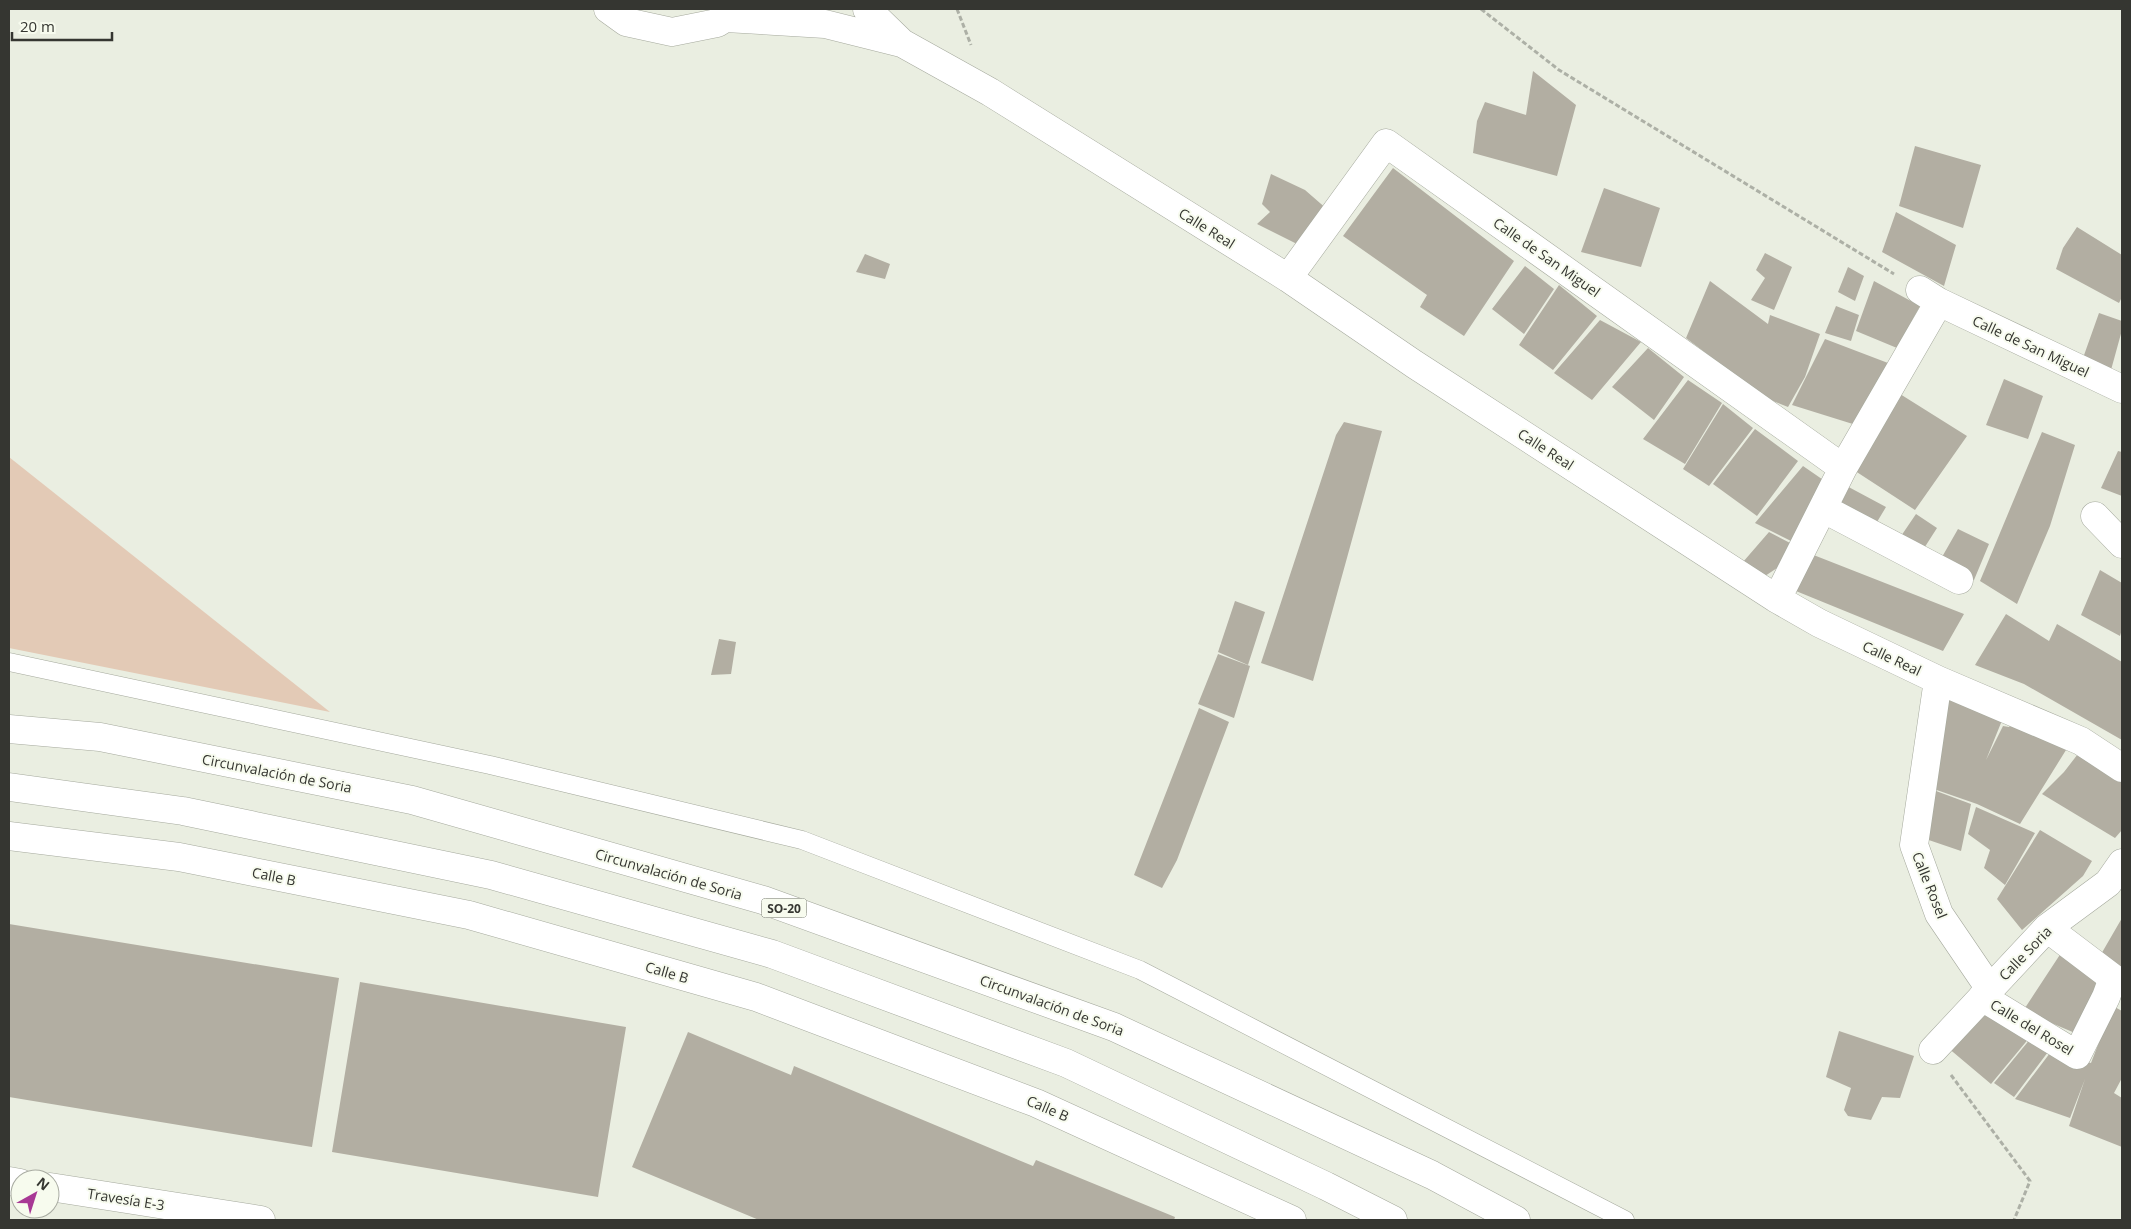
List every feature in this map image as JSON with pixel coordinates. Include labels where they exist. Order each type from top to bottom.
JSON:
[{"type":"main road","points":[[608,9],[626,22],[672,32],[717,23],[733,13],[825,24],[902,43]]},
{"type":"main road","points":[[867,9],[902,43]]},
{"type":"main road","name":"Calle Real","points":[[902,43],[990,92],[1288,278],[1414,364],[1777,599],[1819,623],[1938,680],[2081,741],[2122,768]]},
{"type":"main road","name":"Calle de San Miguel","points":[[1288,278],[1386,143],[1843,468]]},
{"type":"main road","points":[[1777,599],[1930,296]]},
{"type":"main road","name":"Calle de San Miguel","points":[[1930,296],[2122,389]]},
{"type":"main road","points":[[1824,509],[1959,580]]},
{"type":"main road","points":[[2095,516],[2122,544]]},
{"type":"main road","name":"Calle Rosel","points":[[1938,680],[1914,845],[1939,914],[1986,993]]},
{"type":"main road","name":"Circunvalación de Soria","points":[[9,729],[100,737],[412,800],[763,900],[1114,1027],[1432,1176],[1516,1220]]},
{"type":"main road","points":[[9,787],[183,811],[491,874],[772,954],[1066,1063],[1326,1186],[1393,1220]]},
{"type":"main road","name":"Calle B","points":[[9,836],[179,857],[469,915],[756,997],[1036,1102],[1292,1220]]},
{"type":"main road","name":"Calle Soria","points":[[1933,1050],[2047,928],[2108,883],[2122,863]]},
{"type":"main road","name":"Calle del Rosel","points":[[1986,993],[2077,1055],[2114,1001],[2113,978],[2047,928]]},
{"type":"main road","name":"Travesía E-3","points":[[60,1189],[261,1220]]},
{"type":"main road","points":[[1238,1194],[1266,1220]]},
{"type":"lane","points":[[9,662],[490,765],[802,840],[1140,970],[1625,1220]]},
{"type":"path","points":[[1481,9],[1559,70],[1930,296]]},
{"type":"path","points":[[1933,1050],[2030,1181],[2014,1220]]},
{"type":"shaded area","points":[[9,457],[330,712],[9,648]]},
{"type":"building","points":[[1533,71],[1576,105],[1557,176],[1473,153],[1477,121],[1485,102],[1526,115]]},
{"type":"building","points":[[1915,146],[1981,165],[1963,228],[1899,206]]},
{"type":"building","points":[[1393,168],[1514,261],[1464,336],[1420,307],[1427,295],[1343,236]]},
{"type":"building","points":[[1271,174],[1305,190],[1328,210],[1303,247],[1257,224],[1270,212],[1262,204]]},
{"type":"building","points":[[1604,188],[1660,208],[1641,267],[1581,252]]},
{"type":"building","points":[[1896,212],[1956,245],[1944,286],[1882,252]]},
{"type":"building","points":[[2077,227],[2122,255],[2122,297],[2119,303],[2056,269],[2063,248]]},
{"type":"building","points":[[1765,253],[1792,267],[1774,310],[1751,300],[1765,278],[1756,270]]},
{"type":"building","points":[[865,254],[890,264],[885,279],[856,272]]},
{"type":"building","points":[[1525,266],[1554,289],[1524,334],[1492,309]]},
{"type":"building","points":[[1848,267],[1864,276],[1855,301],[1838,292]]},
{"type":"building","points":[[1710,281],[1768,324],[1770,315],[1820,334],[1805,377],[1788,407],[1765,398],[1686,338]]},
{"type":"building","points":[[1874,281],[1920,306],[1897,348],[1856,331]]},
{"type":"building","points":[[1559,285],[1597,316],[1553,370],[1519,345]]},
{"type":"building","points":[[1836,306],[1859,315],[1851,341],[1825,333]]},
{"type":"building","points":[[2099,313],[2122,321],[2122,330],[2111,370],[2083,358]]},
{"type":"building","points":[[1600,320],[1641,342],[1592,400],[1554,373]]},
{"type":"building","points":[[1825,339],[1888,363],[1856,425],[1792,405]]},
{"type":"building","points":[[1648,348],[1684,377],[1654,420],[1612,387]]},
{"type":"building","points":[[2004,379],[2043,396],[2028,439],[1986,425]]},
{"type":"building","points":[[1688,380],[1722,403],[1685,464],[1643,439]]},
{"type":"building","points":[[1900,394],[1967,436],[1915,510],[1846,465]]},
{"type":"building","points":[[1723,404],[1753,428],[1709,486],[1683,469]]},
{"type":"building","points":[[1344,422],[1382,431],[1313,681],[1261,663],[1336,435]]},
{"type":"building","points":[[1755,429],[1798,461],[1757,516],[1713,484]]},
{"type":"building","points":[[2042,432],[2075,445],[2050,526],[2017,604],[1980,581]]},
{"type":"building","points":[[2118,451],[2122,452],[2122,496],[2101,488]]},
{"type":"building","points":[[1803,466],[1832,486],[1793,542],[1755,523]]},
{"type":"building","points":[[1843,484],[1886,507],[1874,527],[1833,502]]},
{"type":"building","points":[[1916,514],[1937,528],[1921,553],[1899,539]]},
{"type":"building","points":[[1958,529],[1989,544],[1974,580],[1938,564]]},
{"type":"building","points":[[1769,532],[1792,544],[1783,564],[1765,576],[1743,562]]},
{"type":"building","points":[[1811,554],[1964,614],[1943,651],[1791,589]]},
{"type":"building","points":[[2100,570],[2122,583],[2122,629],[2120,636],[2081,615]]},
{"type":"building","points":[[1235,601],[1265,612],[1248,665],[1218,652]]},
{"type":"building","points":[[2006,614],[2049,641],[2057,624],[2122,662],[2122,740],[2024,684],[1975,665]]},
{"type":"building","points":[[719,639],[736,642],[731,674],[711,675]]},
{"type":"building","points":[[1218,654],[1250,666],[1234,718],[1198,704]]},
{"type":"building","points":[[1946,697],[2003,718],[1986,760],[2003,726],[2009,727],[2014,721],[2071,742],[2020,824],[1977,804],[1928,787]]},
{"type":"building","points":[[1199,708],[1229,722],[1177,860],[1162,888],[1134,875]]},
{"type":"building","points":[[2081,750],[2122,776],[2122,830],[2115,838],[2042,794],[2064,772]]},
{"type":"building","points":[[1928,788],[1971,804],[1961,851],[1917,836]]},
{"type":"building","points":[[1976,807],[2035,833],[2005,885],[1984,868],[1990,850],[1968,834]]},
{"type":"building","points":[[2040,830],[2092,861],[2083,876],[2022,930],[1997,899]]},
{"type":"building","points":[[2122,918],[2122,999],[2112,994],[2100,956]]},
{"type":"building","points":[[9,924],[339,978],[312,1147],[9,1097]]},
{"type":"building","points":[[2065,947],[2107,980],[2075,1033],[2023,1011]]},
{"type":"building","points":[[360,982],[626,1027],[598,1197],[332,1152]]},
{"type":"building","points":[[1984,1003],[2030,1037],[1991,1084],[1947,1047]]},
{"type":"building","points":[[2113,1006],[2122,1011],[2122,1078],[2114,1093],[2122,1098],[2122,1147],[2069,1126],[2085,1079],[2070,1118],[2015,1099],[2050,1053],[2091,1063]]},
{"type":"building","points":[[1839,1031],[1914,1056],[1900,1098],[1882,1097],[1871,1120],[1848,1116],[1844,1110],[1851,1088],[1826,1077]]},
{"type":"building","points":[[688,1032],[791,1075],[794,1066],[1033,1166],[1036,1160],[1175,1217],[1174,1220],[759,1220],[632,1167]]},
{"type":"building","points":[[2031,1038],[2048,1052],[2014,1097],[1994,1083]]}]
